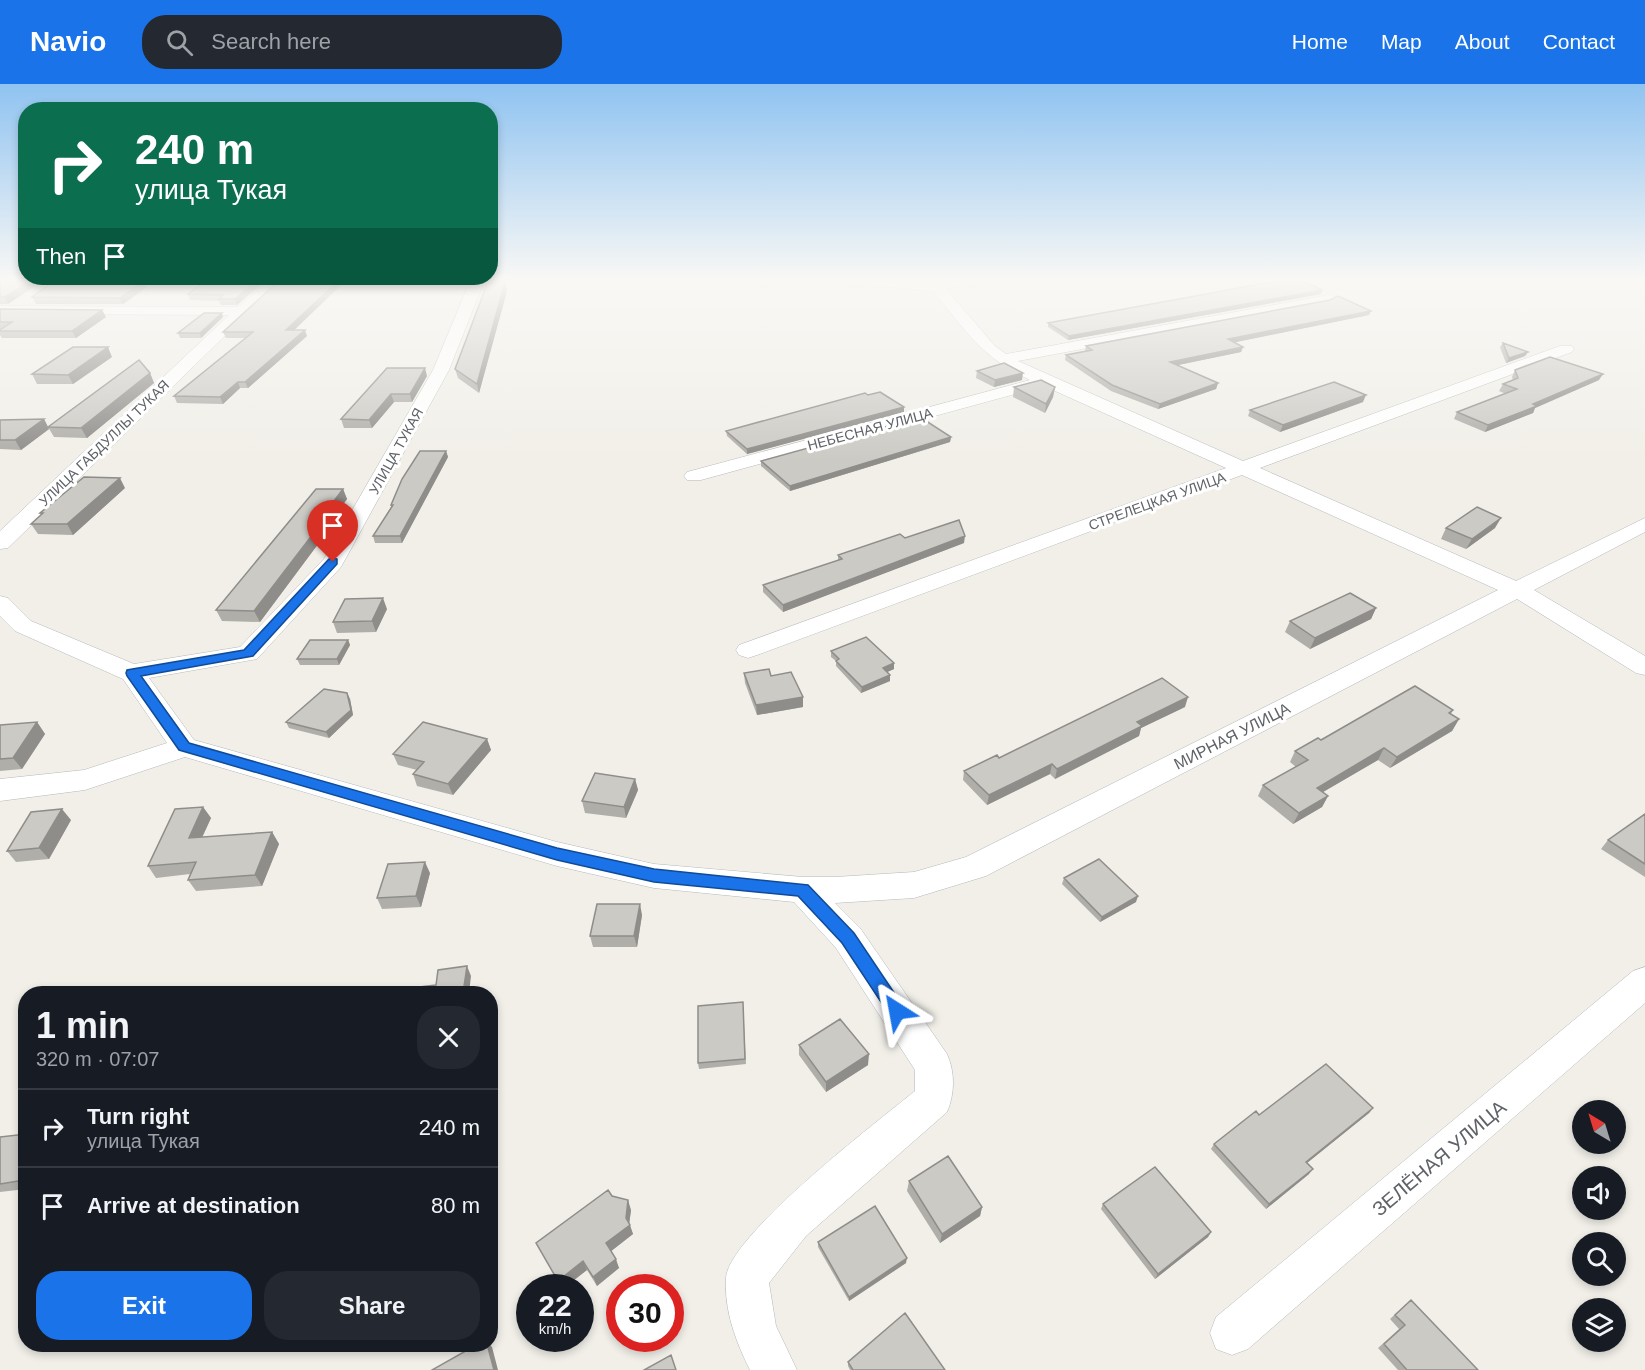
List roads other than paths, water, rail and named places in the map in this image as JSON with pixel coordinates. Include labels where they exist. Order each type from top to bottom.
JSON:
[{"type":"street","name":"УЛИЦА ГАБДУЛЛЫ ТУКАЯ","points":[[0,543],[213,339]]},
{"type":"street","name":"УЛИЦА ТУКАЯ","points":[[132,673],[248,653],[333,562],[441,370],[454,339]]},
{"type":"street","points":[[981,339],[989,349],[1003,359],[1045,381],[1518,590],[1645,667]]},
{"type":"street","points":[[1003,359],[1109,339]]},
{"type":"street","name":"СТРЕЛЕЦКАЯ УЛИЦА","points":[[748,650],[1566,349]]},
{"type":"street","name":"НЕБЕСНАЯ УЛИЦА","points":[[694,476],[1045,381]]},
{"type":"street","name":"МИРНАЯ УЛИЦА","points":[[184,747],[557,854],[654,876],[803,890],[914,885],[975,867],[1645,524]]},
{"type":"street","points":[[0,603],[12,631],[132,673],[184,747],[85,780],[0,790]]},
{"type":"street","points":[[774,1370],[754,1331],[747,1277],[791,1221],[934,1099],[934,1066],[848,938],[803,890]]},
{"type":"street","name":"ЗЕЛЁНАЯ УЛИЦА","points":[[1232,1333],[1645,982]]}]
